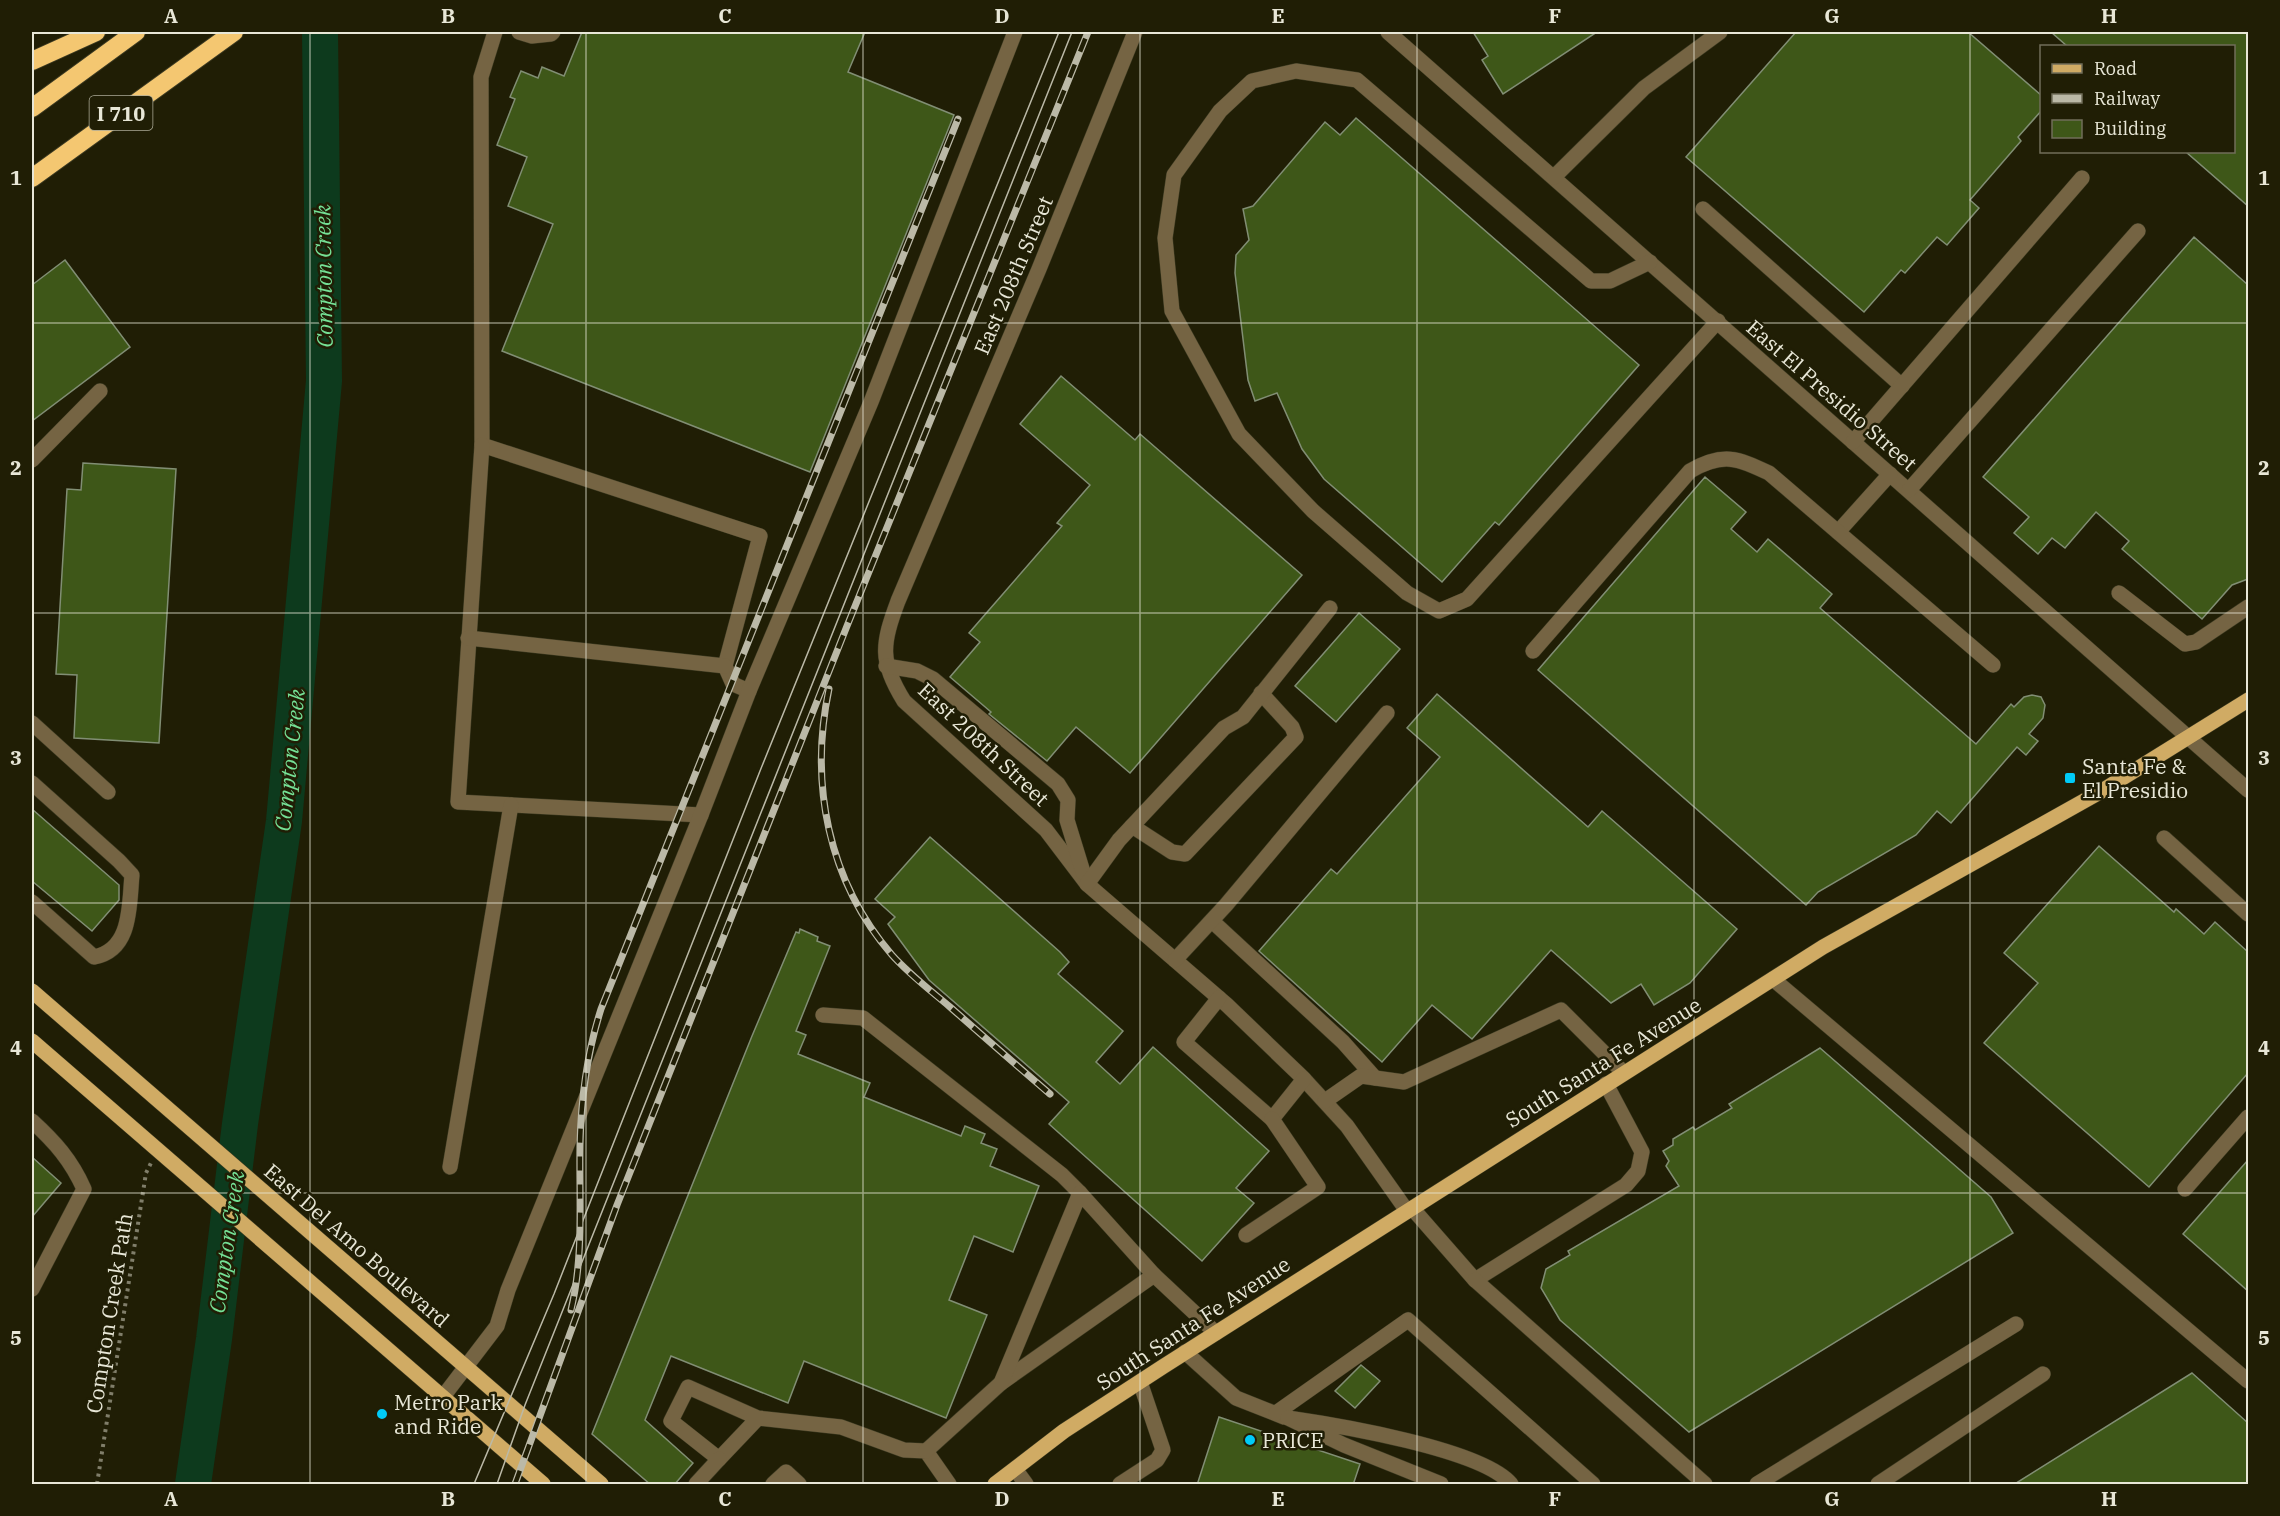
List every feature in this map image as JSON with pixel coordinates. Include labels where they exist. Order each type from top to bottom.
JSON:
[{"type":"highway","points":[[32,61],[96,32]]},
{"type":"highway","name":"I 710","points":[[32,108],[136,32]]},
{"type":"highway","name":"I 710","points":[[32,178],[234,32]]},
{"type":"main road","name":"South Santa Fe Avenue","points":[[995,1485],[1064,1431],[1185,1352],[1823,947],[2090,798],[2248,700]]},
{"type":"main road","name":"East Del Amo Boulevard","points":[[32,991],[601,1485]]},
{"type":"main road","points":[[32,1041],[543,1485]]},
{"type":"street","points":[[495,32],[481,77],[482,445],[458,802],[701,816]]},
{"type":"street","points":[[519,32],[532,36],[553,32]]},
{"type":"street","points":[[442,1398],[497,1326],[508,1290],[701,816],[749,691],[871,402],[1015,32]]},
{"type":"street","name":"East 208th Street","points":[[1135,32],[1039,270],[898,601],[886,633],[884,658],[886,666],[904,701],[1046,830],[1087,884],[1219,998],[1304,1079],[1354,1134],[1409,1209],[1475,1280],[1705,1485]]},
{"type":"street","name":"East El Presidio Street","points":[[1388,32],[2248,790]]},
{"type":"street","points":[[1554,177],[1644,88],[1720,32]]},
{"type":"street","points":[[1650,262],[1610,281],[1591,281],[1357,80],[1296,71],[1252,81],[1220,111],[1174,175],[1165,238],[1172,311],[1239,434],[1313,511],[1407,593],[1439,611],[1467,599],[1718,321]]},
{"type":"street","points":[[1853,441],[2082,178]]},
{"type":"street","points":[[1703,209],[1902,386]]},
{"type":"street","points":[[1909,490],[2138,231]]},
{"type":"street","points":[[32,460],[100,392]]},
{"type":"street","points":[[482,445],[760,536],[725,666],[733,684],[749,691]]},
{"type":"street","points":[[1533,651],[1690,471],[1710,460],[1738,459],[1769,473],[1993,665]]},
{"type":"street","points":[[1838,532],[1890,474]]},
{"type":"street","points":[[2119,594],[2185,644],[2196,642],[2248,607]]},
{"type":"street","points":[[1087,884],[1132,826],[1224,728],[1243,717],[1330,608]]},
{"type":"street","points":[[468,638],[725,666]]},
{"type":"street","points":[[886,666],[917,671],[933,679],[1058,784],[1068,800],[1067,820],[1087,884]]},
{"type":"street","points":[[1132,826],[1172,852],[1185,854],[1296,736],[1292,727],[1261,693]]},
{"type":"street","points":[[1174,960],[1212,921],[1387,713]]},
{"type":"street","points":[[32,723],[108,792]]},
{"type":"street","points":[[32,783],[132,875],[126,931],[103,955],[94,957],[32,902]]},
{"type":"street","points":[[450,1167],[511,805]]},
{"type":"street","points":[[2164,838],[2245,905]]},
{"type":"street","points":[[1212,921],[1343,1042],[1375,1078]]},
{"type":"street","points":[[1773,979],[2248,1381]]},
{"type":"street","points":[[1219,998],[1184,1042],[1272,1119],[1318,1187],[1246,1235]]},
{"type":"street","points":[[1325,1101],[1361,1076],[1404,1082],[1562,1010],[1624,1073]]},
{"type":"street","points":[[823,1015],[863,1017],[1062,1175],[1154,1275],[1216,1333]]},
{"type":"street","points":[[1272,1119],[1304,1079]]},
{"type":"street","points":[[1475,1280],[1626,1185],[1638,1171],[1642,1152],[1606,1084]]},
{"type":"street","points":[[2185,1189],[2248,1117]]},
{"type":"street","points":[[32,1121],[58,1145],[73,1164],[84,1189],[32,1289]]},
{"type":"street","points":[[1001,1383],[1080,1193]]},
{"type":"street","points":[[719,1459],[671,1421],[688,1387],[758,1418],[841,1426],[904,1450],[926,1451],[1001,1383],[1154,1275]]},
{"type":"street","points":[[1282,1416],[1408,1320],[1593,1485]]},
{"type":"street","points":[[1757,1485],[2016,1324]]},
{"type":"street","points":[[1185,1352],[1236,1398],[1441,1485]]},
{"type":"street","points":[[1878,1485],[2043,1374]]},
{"type":"street","points":[[1120,1485],[1157,1460],[1163,1450],[1140,1382]]},
{"type":"street","points":[[1282,1416],[1353,1428],[1465,1458],[1489,1467],[1511,1485]]},
{"type":"street","points":[[696,1485],[758,1418]]},
{"type":"street","points":[[926,1451],[949,1485]]},
{"type":"street","points":[[1014,1469],[1026,1485]]},
{"type":"street","points":[[773,1485],[786,1472],[799,1485]]},
{"type":"path","name":"Compton Creek Path","points":[[97,1485],[146,1173],[157,1149]]},
{"type":"building","points":[[582,32],[865,32],[848,72],[954,115],[810,472],[502,351],[553,224],[508,206],[527,157],[497,145],[515,99],[510,97],[521,71],[538,78],[542,67],[564,76]]},
{"type":"building","points":[[1473,32],[1597,32],[1503,94],[1482,60],[1488,56]]},
{"type":"building","points":[[1796,32],[1968,32],[2040,94],[2040,112],[2018,137],[2021,141],[1970,200],[1979,208],[1947,245],[1937,237],[1905,273],[1901,270],[1864,312],[1686,157]]},
{"type":"building","points":[[2051,32],[2248,32],[2248,206],[2187,153],[2235,153],[2235,45],[2066,45]]},
{"type":"building","points":[[1356,118],[1639,365],[1499,525],[1495,522],[1442,582],[1324,479],[1302,449],[1277,393],[1255,401],[1248,380],[1235,273],[1236,255],[1249,240],[1243,209],[1253,206],[1325,122],[1340,135]]},
{"type":"building","points":[[2194,237],[2248,285],[2248,579],[2232,585],[2202,619],[2122,549],[2129,541],[2096,512],[2065,548],[2052,538],[2038,554],[2014,533],[2029,517],[1983,477]]},
{"type":"building","points":[[65,260],[130,347],[32,421],[32,285]]},
{"type":"building","points":[[1061,376],[1135,440],[1140,434],[1302,575],[1130,773],[1076,727],[1047,761],[989,714],[991,712],[950,677],[980,642],[969,633],[1062,526],[1057,523],[1090,485],[1020,424]]},
{"type":"building","points":[[83,463],[176,469],[159,743],[74,738],[77,675],[56,674],[67,489],[81,490]]},
{"type":"building","points":[[1705,477],[1746,512],[1731,529],[1757,552],[1768,539],[1832,594],[1820,608],[1976,744],[2011,704],[2014,707],[2024,697],[2032,695],[2041,697],[2045,705],[2043,718],[2029,734],[2038,741],[2026,755],[2017,747],[1951,823],[1937,811],[1916,835],[1818,892],[1806,905],[1538,670]]},
{"type":"building","points":[[1359,613],[1400,649],[1336,722],[1295,686]]},
{"type":"building","points":[[1437,694],[1588,827],[1602,811],[1737,929],[1690,983],[1654,1005],[1641,984],[1611,1003],[1551,950],[1472,1039],[1432,1005],[1382,1062],[1259,951],[1331,869],[1337,874],[1440,757],[1407,728]]},
{"type":"building","points":[[32,809],[119,885],[119,900],[92,931],[32,881]]},
{"type":"building","points":[[930,837],[1060,952],[1069,962],[1058,974],[1123,1031],[1096,1062],[1120,1084],[1153,1047],[1269,1151],[1236,1188],[1254,1203],[1202,1261],[1049,1124],[1069,1102],[929,980],[888,924],[895,917],[875,899]]},
{"type":"building","points":[[2099,846],[2174,912],[2176,909],[2204,934],[2215,922],[2248,952],[2248,1073],[2149,1187],[1984,1043],[2038,983],[2004,953]]},
{"type":"building","points":[[800,929],[818,937],[817,941],[830,946],[796,1031],[806,1035],[798,1054],[870,1083],[864,1097],[961,1136],[965,1126],[985,1134],[981,1143],[997,1149],[990,1166],[1039,1186],[1013,1252],[974,1236],[949,1300],[987,1315],[946,1418],[804,1361],[788,1403],[671,1356],[645,1420],[693,1463],[674,1485],[651,1485],[592,1434],[752,1036],[796,932],[799,933]]},
{"type":"building","points":[[1820,1048],[1991,1197],[2013,1233],[1689,1432],[1560,1320],[1541,1288],[1546,1269],[1570,1255],[1568,1251],[1679,1186],[1666,1166],[1669,1161],[1663,1151],[1673,1145],[1673,1139],[1693,1127],[1695,1130],[1732,1108],[1729,1104]]},
{"type":"building","points":[[32,1157],[61,1183],[32,1217]]},
{"type":"building","points":[[2248,1160],[2248,1291],[2183,1234]]},
{"type":"building","points":[[1361,1365],[1380,1381],[1355,1408],[1335,1391]]},
{"type":"building","points":[[2192,1373],[2248,1423],[2248,1485],[2013,1485]]},
{"type":"building","name":"PRICE","points":[[1219,1417],[1360,1464],[1353,1485],[1197,1485]]},
{"type":"waterway","name":"Compton Creek","points":[[193,1484],[214,1339],[240,1124],[284,821],[324,381],[320,32]]},
{"type":"tram line","points":[[474,1484],[554,1294],[760,771],[1059,32]]},
{"type":"tram line","points":[[497,1484],[525,1405],[1072,32]]},
{"type":"railway","points":[[515,1484],[617,1205],[847,626],[1088,32]]},
{"type":"railway","points":[[571,1310],[578,1269],[583,1093],[588,1059],[601,1009],[958,119]]},
{"type":"railway","points":[[829,689],[823,724],[821,760],[823,795],[829,830],[852,895],[870,926],[892,955],[1050,1094]]},
{"type":"place","name":"Santa Fe & El Presidio","points":[[2070,778]]},
{"type":"place","name":"Metro Park and Ride","points":[[382,1414]]},
{"type":"place","name":"PRICE","points":[[1250,1440]]}]
